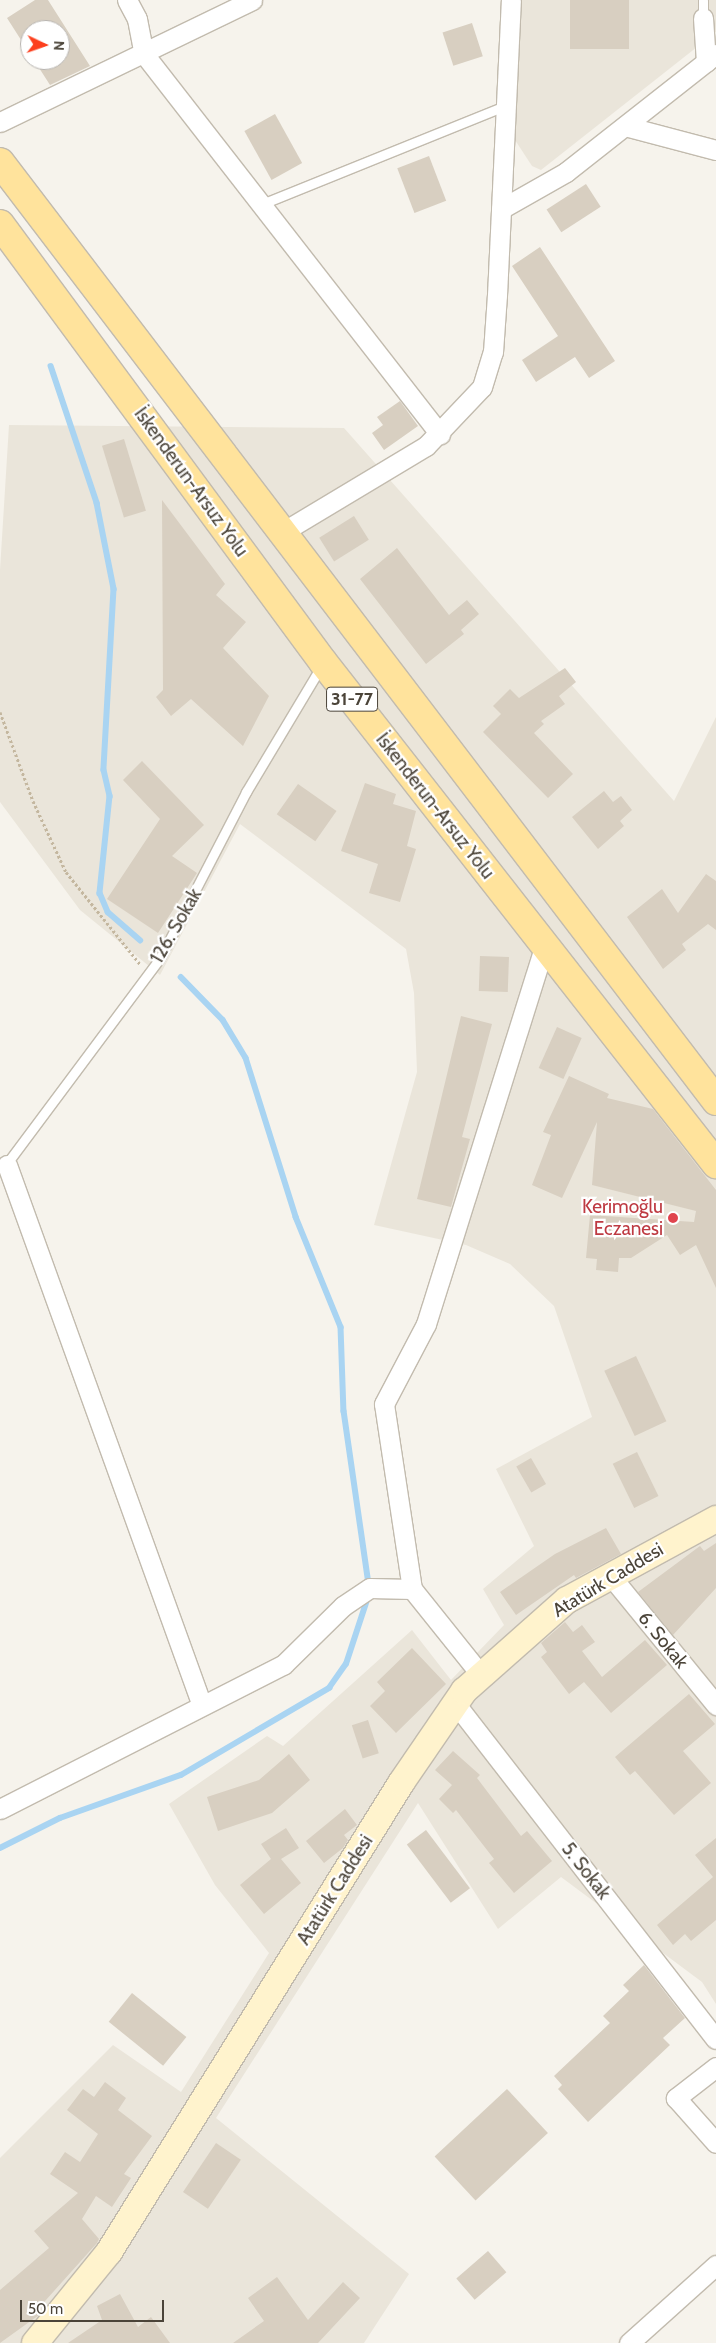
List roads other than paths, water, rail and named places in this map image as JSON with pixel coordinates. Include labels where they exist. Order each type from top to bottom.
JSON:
[{"type":"main road","name":"İskenderun-Arsuz Yolu","points":[[0,162],[281,533],[716,1101]]},
{"type":"main road","name":"İskenderun-Arsuz Yolu","points":[[1,229],[323,662],[544,947],[716,1164]]},
{"type":"street","points":[[127,0],[137,19],[144,54],[440,434]]},
{"type":"street","points":[[0,122],[144,54],[252,0]]},
{"type":"street","points":[[281,533],[440,434],[482,387],[492,352],[511,0]]},
{"type":"street","points":[[501,209],[566,172],[711,58],[703,9]]},
{"type":"street","points":[[625,126],[716,150]]},
{"type":"street","points":[[481,1675],[412,1589],[384,1404],[426,1324],[544,947]]},
{"type":"street","points":[[3,1168],[201,1703]]},
{"type":"street","name":"Atatürk Caddesi","points":[[36,2343],[109,2252],[455,1703],[481,1675],[567,1600],[716,1519]]},
{"type":"street","name":"6. Sokak","points":[[610,1575],[716,1705]]},
{"type":"street","points":[[0,1809],[201,1703],[283,1665],[342,1606],[370,1588],[412,1589]]},
{"type":"street","name":"5. Sokak","points":[[455,1703],[716,2039]]},
{"type":"street","points":[[716,2067],[676,2098],[716,2143]]},
{"type":"street","points":[[629,2343],[716,2265]]},
{"type":"lane","points":[[262,204],[505,106]]},
{"type":"lane","name":"126. Sokak","points":[[3,1168],[148,974],[187,914],[246,792],[323,662]]},
{"type":"waterway","points":[[51,366],[97,503],[114,589],[104,770],[110,796],[100,893],[108,912],[140,940]]},
{"type":"waterway","points":[[181,977],[223,1020],[246,1058],[296,1217],[341,1327],[344,1411],[369,1585]]},
{"type":"waterway","points":[[0,1848],[60,1818],[181,1775],[329,1688],[346,1664],[369,1594]]},
{"type":"place","name":"Kerimoğlu Eczanesi","points":[[673,1218]]}]
